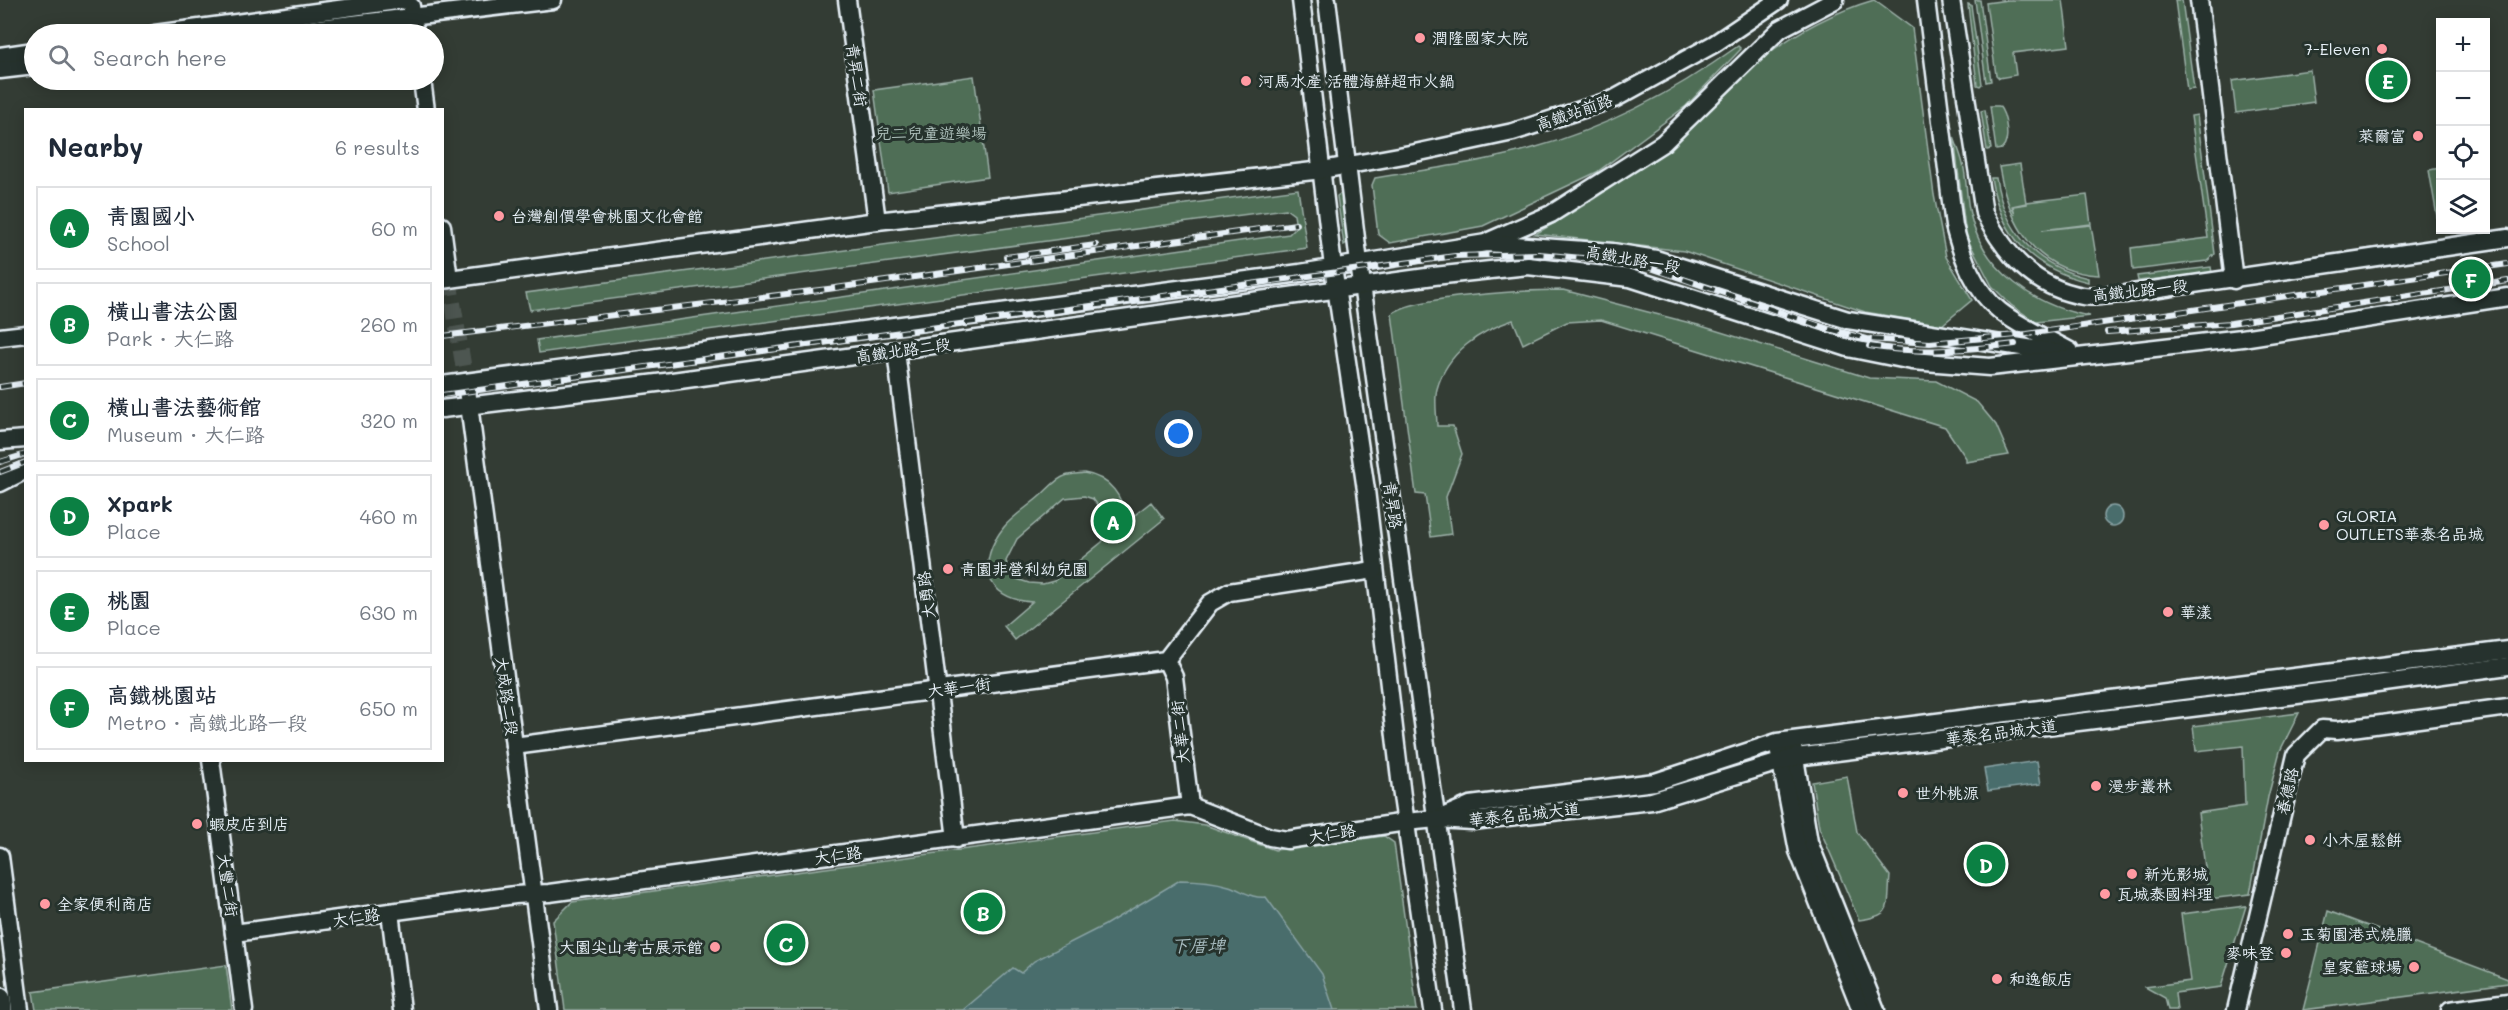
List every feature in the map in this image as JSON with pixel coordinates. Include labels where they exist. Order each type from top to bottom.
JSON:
[{"type":"main road","points":[[0,999],[2,1010]]},
{"type":"street","points":[[228,24],[404,0]]},
{"type":"street","points":[[324,24],[412,8],[552,0]]},
{"type":"street","name":"青昇二街","points":[[847,0],[877,221]]},
{"type":"street","name":"青昇路","points":[[1301,0],[1334,267],[1366,490],[1406,822],[1433,1010]]},
{"type":"street","name":"青昇路","points":[[1327,0],[1359,263],[1462,1010]]},
{"type":"street","name":"高鐵站前路","points":[[1347,166],[1513,132],[1614,99],[1714,44],[1779,0]]},
{"type":"street","points":[[1486,243],[1551,214],[1663,143],[1780,29],[1834,0]]},
{"type":"street","points":[[1926,0],[1954,226],[1961,253],[1978,285],[2000,311],[2078,356]]},
{"type":"street","name":"高鐵北路一段","points":[[1951,0],[1984,213],[1997,240],[2014,261],[2037,279],[2065,291],[2085,296],[2234,280],[2508,238]]},
{"type":"street","points":[[2199,0],[2234,280]]},
{"type":"street","points":[[412,8],[414,24]]},
{"type":"street","points":[[0,56],[24,52]]},
{"type":"street","points":[[0,70],[24,67]]},
{"type":"street","points":[[423,90],[426,108]]},
{"type":"street","points":[[444,252],[446,279],[877,221],[1347,166]]},
{"type":"street","name":"高鐵北路一段","points":[[1359,263],[1486,243],[1613,252],[1656,259],[1848,320],[2078,356]]},
{"type":"street","name":"高鐵北路二段","points":[[444,385],[1359,263]]},
{"type":"street","name":"高鐵北路一段","points":[[1362,285],[1528,267],[1630,278],[1848,348],[1912,361],[1990,367],[2242,338],[2508,297]]},
{"type":"street","name":"高鐵北路二段","points":[[444,409],[896,351],[1362,285]]},
{"type":"street","points":[[0,337],[24,334]]},
{"type":"street","name":"大勇路","points":[[896,351],[956,839]]},
{"type":"street","name":"大成路二段","points":[[466,382],[549,1010]]},
{"type":"street","points":[[0,441],[24,439]]},
{"type":"street","points":[[0,468],[24,465]]},
{"type":"street","points":[[0,483],[24,471]]},
{"type":"street","points":[[1166,660],[1210,603],[1229,592],[1374,570]]},
{"type":"street","name":"華泰名品城大道","points":[[1436,819],[1470,805],[1655,782],[1785,741],[2508,650]]},
{"type":"street","name":"大華一街","points":[[514,746],[1166,660]]},
{"type":"street","name":"大華二街","points":[[1166,660],[1174,677],[1190,806]]},
{"type":"street","name":"華泰名品城大道","points":[[1436,819],[1472,821],[1652,801],[1788,759],[2508,666]]},
{"type":"street","name":"春德路","points":[[2236,1010],[2296,754],[2322,729],[2337,730],[2508,707]]},
{"type":"street","points":[[1785,741],[1798,850],[1861,1010]]},
{"type":"street","points":[[1788,759],[1809,842],[1876,1010]]},
{"type":"street","name":"大豐二街","points":[[211,762],[244,1010]]},
{"type":"street","name":"大仁路","points":[[234,933],[956,839],[1190,806],[1270,837],[1287,840],[1436,819]]},
{"type":"street","points":[[0,856],[20,1010]]},
{"type":"street","points":[[390,912],[402,1010]]},
{"type":"street","points":[[2450,1010],[2508,1002]]},
{"type":"green space","points":[[1874,0],[1912,28],[1934,195],[1946,257],[1972,300],[1942,325],[1865,312],[1684,251],[1535,234],[1576,211],[1634,172],[1689,128],[1745,73],[1777,47],[1831,16]]},
{"type":"green space","points":[[1975,0],[1980,0],[1991,81],[1986,82]]},
{"type":"green space","points":[[2008,0],[2063,0],[2069,46],[2013,53],[2016,75],[1999,78],[1996,75],[1986,3]]},
{"type":"green space","points":[[2175,0],[2182,0],[2194,89],[2187,90]]},
{"type":"green space","points":[[1968,4],[1971,5],[1982,84],[1980,86],[1977,85]]},
{"type":"green space","points":[[1738,46],[1741,49],[1686,106],[1597,172],[1483,226],[1390,243],[1378,234],[1372,185],[1375,178],[1494,158],[1560,140],[1640,106],[1690,78]]},
{"type":"green space","points":[[2310,70],[2314,102],[2236,113],[2232,81]]},
{"type":"green space","name":"兒二兒童遊樂場","points":[[974,76],[988,177],[888,192],[874,90]]},
{"type":"green space","points":[[1990,106],[1999,106],[2002,110],[2007,134],[2002,149],[1996,150]]},
{"type":"green space","points":[[1985,110],[1991,149],[1987,150],[1981,111]]},
{"type":"green space","points":[[2197,115],[2215,254],[2207,261],[2133,270],[2131,248],[2208,238],[2191,116]]},
{"type":"green space","points":[[1954,137],[1964,170],[1970,214],[1987,253],[1999,269],[2032,295],[2050,304],[2090,316],[2036,322],[2011,305],[1992,286],[1966,236]]},
{"type":"green space","points":[[2020,164],[2026,203],[2012,206],[2015,215],[2013,206],[2027,204],[2027,202],[2087,195],[2091,224],[2042,230],[2091,225],[2099,275],[2076,272],[2057,265],[2041,255],[2028,241],[2010,208],[1999,167]]},
{"type":"green space","points":[[2436,169],[2436,211],[2429,170]]},
{"type":"green space","points":[[1991,178],[1996,178],[2006,214],[2025,243],[2052,265],[2088,278],[2088,282],[2050,268],[2022,246],[2002,217]]},
{"type":"green space","points":[[1298,189],[1307,248],[539,353],[537,340],[1289,234],[1296,227],[1294,215],[1286,209],[530,310],[526,293]]},
{"type":"green space","points":[[1340,194],[1343,196],[1348,242],[1344,245],[1337,196]]},
{"type":"green space","points":[[2211,267],[2212,273],[2138,281],[2137,276]]},
{"type":"green space","points":[[1563,290],[1698,325],[1869,378],[1936,381],[1977,402],[1996,425],[2009,455],[1966,462],[1966,458],[1945,427],[1601,320],[1567,322],[1523,344],[1513,320],[1489,330],[1466,345],[1448,364],[1437,389],[1437,426],[1453,426],[1462,454],[1446,497],[1451,534],[1431,537],[1425,495],[1416,494],[1392,314],[1404,308],[1446,298]]},
{"type":"green space","points":[[1084,473],[1101,479],[1114,490],[1122,504],[1126,522],[1151,502],[1164,519],[1015,640],[1004,626],[1032,602],[1003,594],[995,586],[988,565],[995,540],[1012,518],[1059,479],[1067,475]],"holes":[[[1084,496],[1093,499],[1108,519],[1108,531],[1102,542],[1054,581],[1043,584],[1029,583],[1017,579],[1009,572],[1006,561],[1017,539],[1065,498]]]},
{"type":"green space","points":[[2299,713],[2280,751],[2268,797],[2250,894],[2209,899],[2198,813],[2245,806],[2243,746],[2196,751],[2193,726]]},
{"type":"green space","points":[[1847,776],[1857,832],[1890,876],[1886,908],[1878,916],[1859,920],[1819,827],[1812,782]]},
{"type":"green space","points":[[1175,821],[1205,825],[1275,850],[1384,836],[1394,843],[1417,1010],[565,1010],[553,921],[572,902]]},
{"type":"green space","points":[[2246,906],[2221,987],[2175,993],[2177,1010],[2168,1010],[2165,998],[2145,987],[2190,981],[2181,914]]},
{"type":"green space","points":[[2328,911],[2508,979],[2508,983],[2303,1010]]},
{"type":"green space","points":[[226,965],[232,1010],[36,1010],[33,992]]},
{"type":"water","points":[[2113,506],[2120,509],[2123,516],[2120,523],[2113,526],[2106,523],[2103,516],[2106,509]]},
{"type":"water","points":[[2037,761],[2041,784],[1988,791],[1984,769]]},
{"type":"water","name":"下厝埤","points":[[1180,880],[1217,883],[1252,895],[1266,897],[1322,974],[1334,1010],[963,1010],[1013,968],[1021,973],[1034,961],[1105,925]]},
{"type":"tunnel","points":[[449,279],[466,382]]},
{"type":"railway","points":[[444,336],[828,289],[1296,224]]},
{"type":"railway","points":[[1006,257],[1096,245]]},
{"type":"railway","points":[[444,395],[1455,256],[1539,254],[1636,263],[1829,329],[1867,339],[1930,343],[2027,334],[2508,264]]},
{"type":"railway","points":[[2107,332],[2231,323],[2508,281]]},
{"type":"railway","points":[[1869,346],[1905,350],[1942,350],[2015,344]]},
{"type":"railway","points":[[0,387],[24,383]]},
{"type":"railway","points":[[0,462],[24,455]]},
{"type":"railway","points":[[0,472],[24,463]]},
{"type":"place","name":"潤隆國家大院","points":[[1420,38]]},
{"type":"place","name":"7-Eleven","points":[[2382,49]]},
{"type":"place","name":"桃園","points":[[2388,80]]},
{"type":"place","name":"河馬水產 活體海鮮超市火鍋","points":[[1246,81]]},
{"type":"place","name":"萊爾富","points":[[2418,136]]},
{"type":"place","name":"台灣創價學會桃園文化會館","points":[[499,216]]},
{"type":"place","name":"高鐵桃園站","points":[[2471,279]]},
{"type":"place","name":"青園國小","points":[[1113,521]]},
{"type":"place","name":"GLORIA OUTLETS華泰名品城","points":[[2324,525]]},
{"type":"place","name":"青園非營利幼兒園","points":[[948,569]]},
{"type":"place","name":"華漾","points":[[2168,612]]},
{"type":"place","name":"漫步叢林","points":[[2096,786]]},
{"type":"place","name":"世外桃源","points":[[1903,793]]},
{"type":"place","name":"蝦皮店到店","points":[[197,824]]},
{"type":"place","name":"小木屋鬆餅","points":[[2310,840]]},
{"type":"place","name":"Xpark","points":[[1986,864]]},
{"type":"place","name":"新光影城","points":[[2132,874]]},
{"type":"place","name":"瓦城泰國料理","points":[[2105,894]]},
{"type":"place","name":"全家便利商店","points":[[45,904]]},
{"type":"place","name":"橫山書法公園","points":[[983,912]]},
{"type":"place","name":"玉菊園港式燒臘","points":[[2288,934]]},
{"type":"place","name":"橫山書法藝術館","points":[[786,943]]},
{"type":"place","name":"大園尖山考古展示館","points":[[715,947]]},
{"type":"place","name":"麥味登","points":[[2286,953]]},
{"type":"place","name":"皇家籃球場","points":[[2414,967]]},
{"type":"place","name":"和逸飯店","points":[[1997,979]]}]
